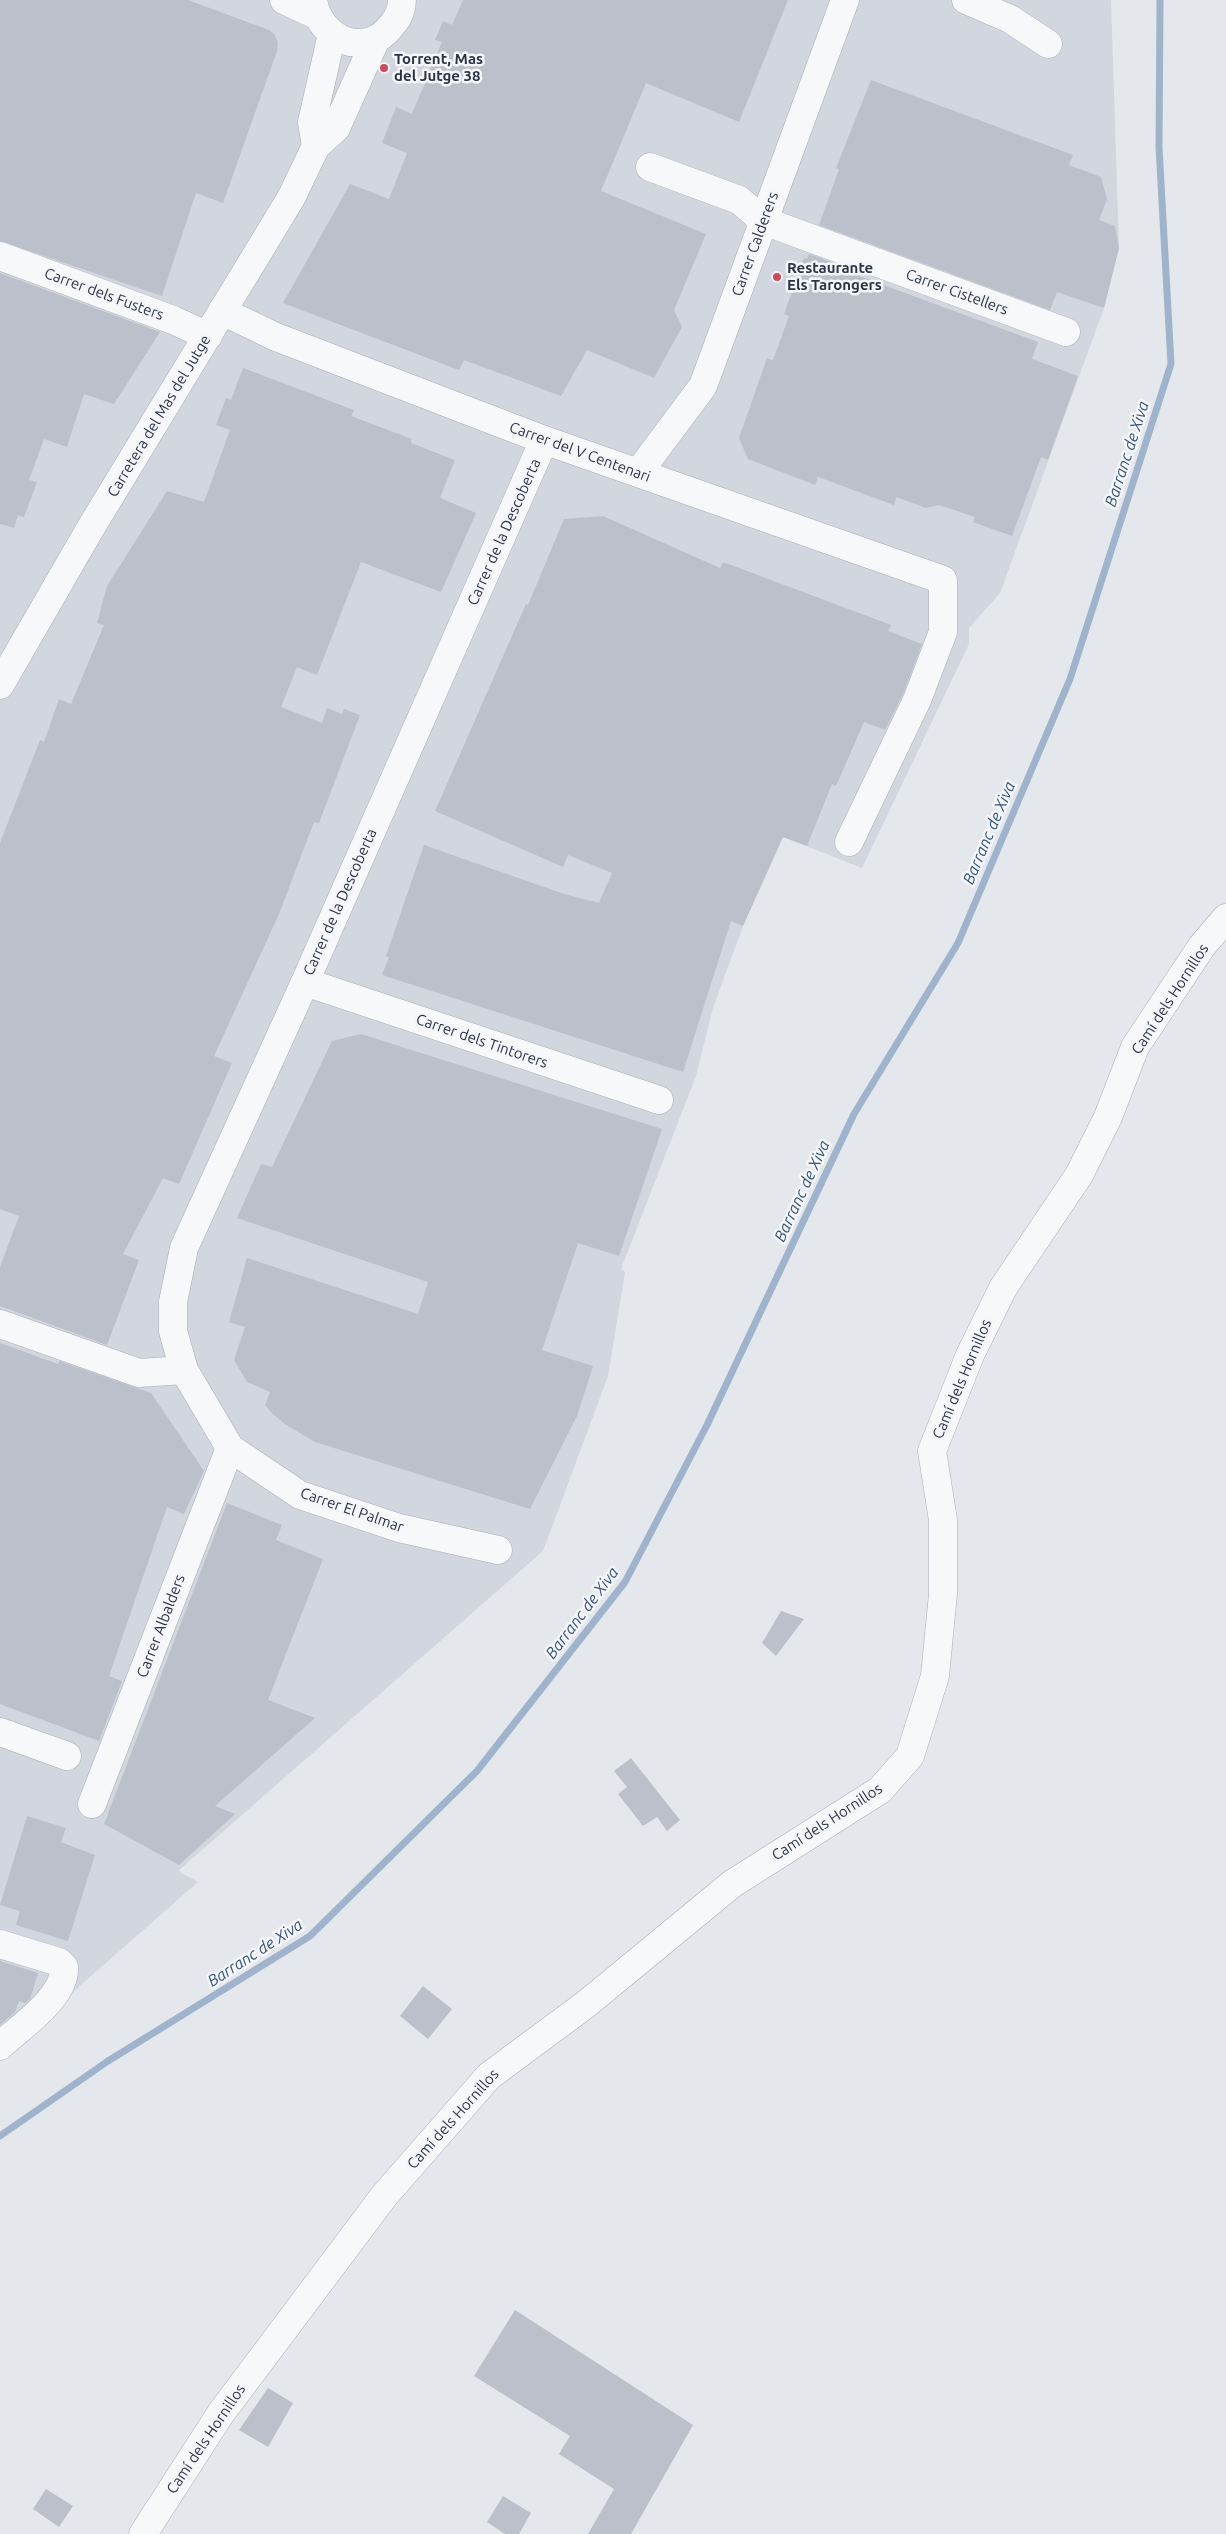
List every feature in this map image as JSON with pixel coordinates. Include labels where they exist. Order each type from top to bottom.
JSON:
[{"type":"street","points":[[284,0],[321,17],[346,41],[361,44],[375,41],[388,30],[398,18],[402,0]]},
{"type":"street","name":"Carrer Calderers","points":[[638,473],[703,386],[845,0]]},
{"type":"street","points":[[966,0],[1010,19],[1048,44]]},
{"type":"street","points":[[316,146],[312,122],[321,17]]},
{"type":"street","name":"Carretera del Mas del Jutge","points":[[0,686],[90,529],[291,198],[316,146],[336,128],[375,41]]},
{"type":"street","name":"Carrer Cistellers","points":[[650,167],[739,200],[764,221],[1066,332]]},
{"type":"street","name":"Carrer dels Fusters","points":[[0,256],[173,320],[208,336]]},
{"type":"street","name":"Carrer del V Centenari","points":[[222,311],[276,337],[544,440],[943,580],[943,632],[917,700],[849,842]]},
{"type":"street","name":"Carrer de la Descoberta","points":[[184,1370],[173,1331],[173,1302],[184,1248],[305,982],[544,440]]},
{"type":"street","name":"Camí dels Hornillos","points":[[143,2534],[221,2413],[384,2196],[489,2076],[585,2005],[732,1884],[880,1790],[910,1756],[934,1676],[943,1594],[943,1520],[932,1451],[970,1355],[1002,1288],[1078,1174],[1108,1118],[1136,1047],[1202,946],[1226,918]]},
{"type":"street","name":"Carrer dels Tintorers","points":[[305,982],[659,1100]]},
{"type":"street","points":[[0,1324],[139,1373],[184,1370]]},
{"type":"street","name":"Carrer El Palmar","points":[[184,1370],[230,1448],[300,1495],[399,1528],[498,1550]]},
{"type":"street","name":"Carrer Albalders","points":[[92,1804],[230,1448]]},
{"type":"street","points":[[0,1732],[66,1756]]},
{"type":"street","points":[[0,1944],[58,1962],[64,1967],[61,1986],[52,1998],[0,2046]]},
{"type":"shaded area","points":[[0,0],[1111,0],[1119,248],[1104,308],[1000,593],[969,628],[969,644],[862,868],[783,837],[743,926],[713,1008],[696,1076],[621,1269],[625,1272],[608,1376],[543,1551],[178,1871],[198,1882],[0,2056]]},
{"type":"building","points":[[0,0],[188,0],[269,30],[274,34],[278,42],[277,51],[223,203],[196,193],[162,296],[0,241]]},
{"type":"building","points":[[463,0],[788,0],[739,122],[646,83],[601,191],[706,234],[674,310],[682,327],[654,378],[587,350],[561,396],[464,360],[459,370],[283,303],[350,184],[389,199],[407,153],[382,143],[396,107],[412,114],[442,42],[435,40],[443,21],[452,25]]},
{"type":"building","points":[[871,80],[1073,155],[1069,165],[1101,177],[1107,199],[1099,220],[1115,226],[1119,248],[1104,308],[1057,292],[1050,310],[819,225],[839,169],[836,168]]},
{"type":"building","points":[[809,254],[860,273],[859,276],[1038,342],[1032,359],[1078,376],[1048,460],[1041,457],[1012,536],[973,522],[975,517],[939,505],[926,508],[896,497],[894,505],[818,477],[815,485],[748,459],[739,438],[767,358],[773,360],[789,316],[784,314],[804,258],[807,259]]},
{"type":"building","points":[[0,273],[160,332],[114,404],[84,394],[67,447],[44,439],[29,480],[37,482],[24,517],[18,515],[14,528],[0,524]]},
{"type":"building","points":[[243,368],[354,410],[351,416],[412,439],[411,443],[455,460],[440,498],[476,513],[441,592],[361,562],[317,675],[297,667],[281,707],[322,723],[327,708],[342,714],[344,709],[360,715],[319,823],[314,822],[279,914],[214,1056],[232,1063],[179,1184],[163,1178],[123,1254],[139,1260],[107,1345],[0,1306],[0,1267],[19,1216],[0,1209],[0,843],[40,740],[44,742],[59,699],[71,704],[104,625],[97,623],[107,586],[167,491],[204,502],[230,430],[216,425],[226,398],[231,400]]},
{"type":"building","points":[[603,516],[720,568],[723,562],[891,625],[888,631],[922,644],[903,694],[885,730],[864,722],[836,786],[832,784],[807,846],[783,837],[743,926],[731,921],[683,1072],[382,975],[389,957],[386,956],[424,845],[564,894],[599,903],[612,873],[568,855],[563,867],[435,811],[526,604],[528,605],[564,519]]},
{"type":"building","points":[[361,1034],[662,1129],[619,1256],[578,1243],[542,1350],[593,1366],[577,1416],[530,1509],[315,1442],[285,1424],[272,1413],[265,1405],[270,1392],[247,1382],[234,1360],[245,1327],[229,1322],[247,1258],[418,1314],[428,1282],[237,1218],[261,1164],[272,1167],[332,1041]]},
{"type":"building","points":[[0,1343],[58,1364],[59,1361],[151,1393],[204,1471],[184,1514],[167,1507],[109,1676],[122,1681],[99,1741],[0,1704]]},
{"type":"building","points":[[227,1503],[282,1525],[276,1540],[323,1559],[268,1700],[315,1718],[215,1806],[235,1814],[179,1865],[104,1824]]},
{"type":"building","points":[[781,1611],[804,1619],[776,1656],[762,1643]]},
{"type":"building","points":[[631,1758],[680,1820],[667,1831],[657,1817],[643,1826],[618,1794],[627,1787],[614,1771]]},
{"type":"building","points":[[27,1816],[66,1828],[61,1842],[95,1855],[68,1941],[16,1925],[20,1911],[0,1905]]},
{"type":"building","points":[[0,1961],[38,1973],[30,1999],[25,2003],[19,2001],[15,2012],[0,2025]]},
{"type":"building","points":[[423,1986],[452,2009],[428,2039],[400,2016]]},
{"type":"building","points":[[515,2310],[693,2425],[631,2534],[588,2534],[614,2489],[559,2454],[570,2436],[474,2376]]},
{"type":"building","points":[[268,2388],[293,2403],[268,2447],[239,2430]]},
{"type":"building","points":[[46,2489],[73,2506],[59,2527],[33,2509]]},
{"type":"building","points":[[503,2496],[531,2513],[519,2534],[505,2534],[487,2522]]},
{"type":"waterway","name":"Barranc de Xiva","points":[[0,2136],[108,2061],[310,1936],[477,1771],[625,1582],[707,1425],[854,1114],[958,943],[1070,679],[1171,364],[1159,147],[1160,0]]},
{"type":"place","name":"Torrent, Mas del Jutge 38","points":[[384,68]]},
{"type":"place","name":"Restaurante Els Tarongers","points":[[777,277]]}]
